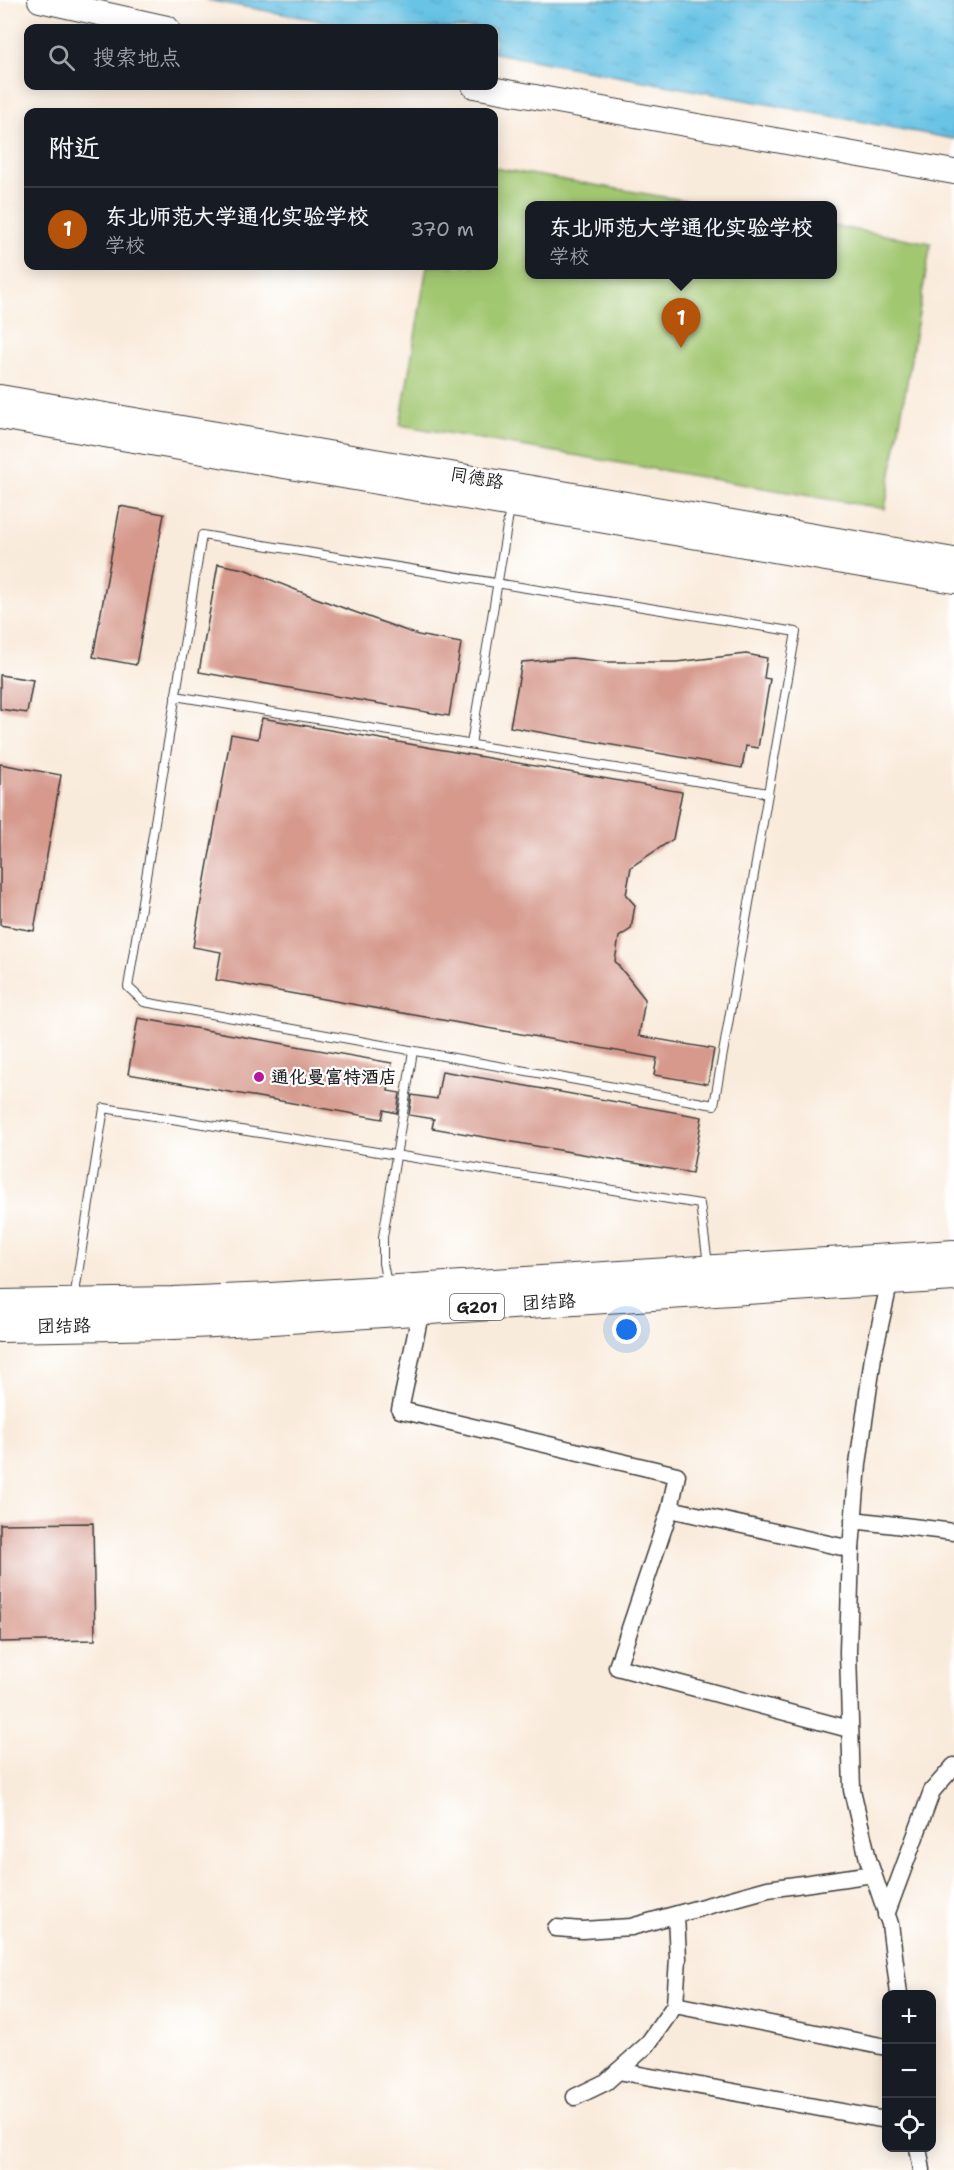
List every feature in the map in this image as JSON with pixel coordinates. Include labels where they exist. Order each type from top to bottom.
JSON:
[{"type":"highway","name":"团结路","points":[[0,1305],[174,1302],[388,1291],[954,1255]]},
{"type":"highway","name":"团结路","points":[[0,1327],[174,1324],[954,1276]]},
{"type":"main road","points":[[40,0],[149,24]]},
{"type":"main road","points":[[496,90],[954,172]]},
{"type":"main road","name":"同德路","points":[[0,397],[954,560]]},
{"type":"main road","name":"同德路","points":[[0,417],[954,580]]},
{"type":"street","points":[[890,1280],[864,1410],[851,1549],[848,1652],[852,1790],[873,1874],[890,1924],[898,1990]]},
{"type":"street","points":[[421,1310],[400,1410],[676,1475],[670,1509],[617,1667],[849,1729]]},
{"type":"street","points":[[670,1509],[851,1549]]},
{"type":"street","points":[[853,1520],[954,1532]]},
{"type":"street","points":[[886,1915],[932,1791],[954,1766]]},
{"type":"street","points":[[556,1928],[582,1930],[631,1927],[768,1889],[873,1874]]},
{"type":"street","points":[[575,2097],[606,2082],[647,2045],[675,2005],[678,1958],[676,1915]]},
{"type":"street","points":[[675,2005],[882,2046]]},
{"type":"street","points":[[618,2071],[882,2119]]},
{"type":"street","points":[[919,2152],[922,2170]]},
{"type":"lane","points":[[471,744],[511,505]]},
{"type":"lane","points":[[202,535],[498,583],[796,632],[714,1105],[144,1002],[128,987],[202,535]]},
{"type":"lane","points":[[176,696],[768,793]]},
{"type":"lane","points":[[388,1291],[383,1263],[383,1237],[413,1051]]},
{"type":"lane","points":[[72,1305],[104,1108],[700,1204],[709,1271]]},
{"type":"green space","points":[[498,169],[688,201],[525,201],[525,279],[837,279],[837,227],[931,243],[885,509],[400,425],[426,270],[498,270]]},
{"type":"water","points":[[207,0],[954,0],[954,139],[498,54],[498,24],[338,24]]},
{"type":"building","points":[[120,506],[164,514],[136,665],[93,657]]},
{"type":"building","points":[[218,564],[244,569],[418,635],[461,643],[449,716],[199,672]]},
{"type":"building","points":[[746,654],[767,658],[764,678],[770,679],[758,748],[746,746],[742,768],[510,727],[522,662],[572,658],[607,662],[676,662]]},
{"type":"building","points":[[0,675],[33,680],[27,713],[0,709]]},
{"type":"building","points":[[262,718],[682,792],[673,839],[631,867],[626,895],[635,905],[631,929],[619,937],[615,961],[645,999],[639,1036],[714,1049],[708,1084],[654,1075],[657,1058],[216,980],[221,952],[193,947],[231,734],[258,739]]},
{"type":"building","points":[[0,764],[61,775],[34,931],[0,925]]},
{"type":"building","points":[[138,1018],[392,1063],[388,1091],[400,1093],[397,1113],[384,1110],[382,1119],[128,1074]]},
{"type":"building","points":[[442,1071],[702,1117],[692,1173],[432,1128],[434,1119],[409,1115],[412,1095],[437,1099]]},
{"type":"building","points":[[93,1523],[95,1640],[0,1642],[0,1524]]},
{"type":"place","name":"东北师范大学通化实验学校","points":[[681,348]]},
{"type":"place","name":"通化曼富特酒店","points":[[259,1077]]}]
